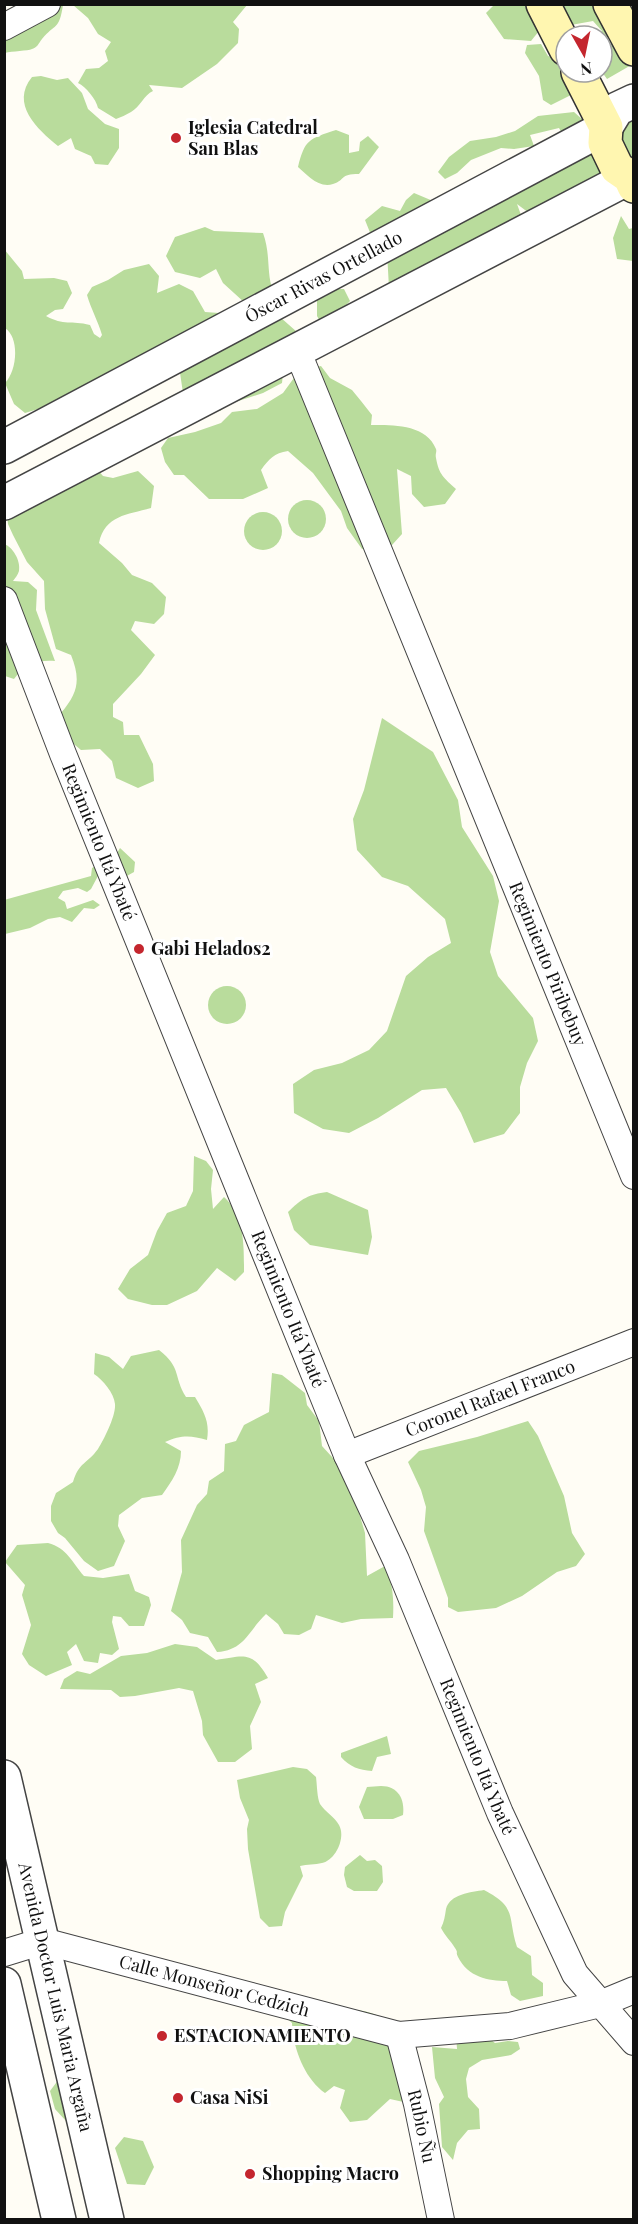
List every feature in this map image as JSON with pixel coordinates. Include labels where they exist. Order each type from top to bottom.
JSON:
[{"type":"main road","points":[[543,4],[554,26]]},
{"type":"main road","points":[[610,4],[633,49]]},
{"type":"main road","points":[[584,84],[606,127],[605,143],[617,168],[632,180]]},
{"type":"street","points":[[4,27],[47,4]]},
{"type":"street","name":"Óscar Rivas Ortellado","points":[[4,447],[606,127],[617,109],[633,101]]},
{"type":"street","points":[[4,502],[632,180]]},
{"type":"street","name":"Regimiento Piribebuy","points":[[297,350],[633,1176]]},
{"type":"street","name":"Regimiento Itá Ybaté","points":[[4,600],[63,754],[347,1455],[396,1560],[500,1814],[575,1974],[633,2042]]},
{"type":"street","name":"Coronel Rafael Franco","points":[[347,1455],[633,1342]]},
{"type":"street","name":"Avenida Doctor Luis Maria Argaña","points":[[4,1777],[107,2220]]},
{"type":"street","points":[[4,1953],[42,1941]]},
{"type":"street","name":"Calle Monseñor Cedzich","points":[[42,1941],[399,2035],[510,2026],[600,2004],[633,1990]]},
{"type":"street","points":[[4,1984],[59,2220]]},
{"type":"street","name":"Rubio Ñu","points":[[399,2035],[417,2104],[441,2220]]},
{"type":"green space","points":[[20,5],[63,5],[58,23],[36,47],[30,50],[5,53],[4,13]]},
{"type":"green space","points":[[73,5],[247,5],[233,22],[239,29],[238,43],[217,64],[182,88],[149,85],[153,91],[134,110],[116,119],[98,108],[90,94],[78,83],[86,69],[99,68],[108,61],[105,51],[111,42],[98,34],[88,18]]},
{"type":"green space","points":[[494,5],[537,5],[543,26],[531,41],[504,39],[486,13]]},
{"type":"green space","points":[[560,5],[610,5],[633,64],[614,75],[614,24],[596,24],[593,21],[570,24]]},
{"type":"green space","points":[[541,44],[548,56],[554,58],[554,84],[579,84],[571,95],[551,105],[543,100],[539,76],[525,53],[527,45]]},
{"type":"green space","points":[[41,76],[57,80],[68,78],[82,93],[88,109],[105,124],[119,129],[119,148],[108,165],[95,164],[91,156],[75,149],[71,138],[58,146],[35,124],[25,106],[24,97],[26,87],[32,77]]},
{"type":"green space","points":[[633,111],[633,168],[614,144]]},
{"type":"green space","points":[[574,112],[583,120],[582,131],[564,137],[559,128],[530,135],[534,146],[501,148],[471,160],[457,173],[445,179],[438,172],[449,157],[470,141],[515,131],[538,116]]},
{"type":"green space","points":[[336,130],[349,135],[349,153],[359,151],[360,142],[368,136],[379,147],[359,174],[345,176],[333,184],[318,183],[298,167],[303,151],[314,138]]},
{"type":"green space","points":[[596,151],[607,170],[537,219],[517,204],[525,226],[389,288],[387,252]]},
{"type":"green space","points":[[414,193],[452,209],[371,235],[365,220],[382,206],[400,211],[406,200]]},
{"type":"green space","points":[[621,216],[629,229],[633,228],[633,261],[617,259],[613,238]]},
{"type":"green space","points":[[205,227],[214,231],[263,233],[273,291],[245,303],[223,283],[216,269],[200,278],[175,272],[166,256],[175,237]]},
{"type":"green space","points":[[4,249],[22,271],[24,279],[54,278],[67,281],[72,293],[63,309],[55,310],[46,316],[58,321],[90,325],[94,334],[100,338],[102,335],[87,295],[92,287],[124,270],[149,264],[159,276],[157,293],[179,284],[193,291],[205,312],[226,316],[280,317],[297,332],[284,363],[282,383],[263,393],[229,404],[220,411],[212,411],[183,393],[179,366],[25,413],[14,404],[5,383],[12,371],[15,347],[10,333],[5,328]]},
{"type":"green space","points":[[333,289],[344,289],[350,301],[324,329],[317,316],[317,299],[326,296]]},
{"type":"green space","points":[[321,366],[330,378],[352,390],[372,415],[371,425],[408,428],[425,435],[436,449],[440,472],[456,489],[445,504],[424,507],[412,494],[411,476],[397,469],[402,534],[392,545],[362,549],[347,528],[341,511],[313,473],[288,451],[272,457],[261,470],[268,488],[243,499],[209,499],[184,475],[174,475],[165,462],[161,448],[168,438],[221,423],[232,412],[257,409],[283,393],[299,371]]},
{"type":"green space","points":[[65,452],[84,454],[103,476],[113,478],[138,471],[154,486],[151,508],[112,521],[106,527],[99,543],[132,575],[152,583],[166,597],[164,614],[154,624],[135,621],[131,630],[155,655],[113,704],[113,717],[123,722],[124,735],[139,735],[153,764],[154,781],[138,788],[116,778],[112,761],[100,749],[81,750],[69,740],[61,713],[71,699],[76,686],[74,664],[71,655],[56,649],[45,609],[44,581],[27,562],[8,524],[5,500],[59,465]]},
{"type":"green space","points":[[307,500],[321,505],[326,519],[321,533],[307,538],[293,533],[288,519],[293,505]]},
{"type":"green space","points":[[263,512],[277,517],[282,531],[277,545],[263,550],[249,545],[244,531],[249,517]]},
{"type":"green space","points":[[4,544],[13,551],[19,563],[19,572],[13,581],[28,582],[37,590],[36,610],[55,661],[32,664],[14,679],[5,676]]},
{"type":"green space","points":[[382,718],[433,752],[458,800],[462,827],[493,876],[499,901],[490,952],[498,976],[533,1018],[538,1041],[527,1063],[520,1087],[520,1113],[504,1134],[474,1143],[461,1113],[446,1088],[422,1090],[349,1133],[323,1129],[294,1113],[293,1084],[314,1070],[342,1063],[369,1050],[387,1031],[406,976],[428,957],[451,943],[445,919],[408,886],[382,877],[357,850],[353,819],[364,790]]},
{"type":"green space","points":[[120,848],[135,862],[134,872],[125,877],[99,874],[87,892],[78,888],[63,891],[58,898],[65,902],[67,909],[93,900],[100,905],[94,909],[84,908],[72,922],[60,917],[48,919],[30,928],[5,934],[4,900],[91,876],[92,868],[117,853]]},
{"type":"green space","points":[[227,986],[241,991],[246,1005],[241,1019],[227,1024],[213,1019],[208,1005],[213,991]]},
{"type":"green space","points":[[194,1156],[206,1161],[213,1170],[211,1189],[213,1209],[224,1197],[240,1222],[244,1272],[235,1281],[217,1268],[197,1291],[167,1305],[152,1305],[128,1299],[118,1289],[130,1269],[148,1255],[167,1213],[186,1206],[193,1191]]},
{"type":"green space","points":[[327,1192],[368,1210],[372,1237],[368,1255],[310,1245],[294,1230],[288,1212],[306,1198]]},
{"type":"green space","points":[[159,1350],[174,1367],[186,1397],[195,1397],[206,1417],[207,1440],[186,1436],[165,1442],[181,1451],[175,1474],[162,1495],[142,1498],[119,1515],[118,1526],[125,1541],[114,1566],[98,1571],[84,1561],[58,1533],[51,1521],[51,1506],[56,1493],[73,1482],[81,1467],[98,1449],[114,1415],[113,1396],[94,1374],[95,1353],[109,1357],[123,1369],[131,1356]]},
{"type":"green space","points":[[272,1373],[282,1375],[305,1393],[307,1405],[319,1421],[322,1446],[343,1469],[365,1533],[367,1576],[385,1566],[392,1592],[393,1618],[361,1619],[342,1623],[316,1615],[311,1629],[299,1635],[284,1634],[278,1624],[266,1614],[240,1644],[234,1648],[217,1652],[208,1637],[190,1633],[182,1620],[171,1611],[182,1572],[181,1540],[197,1505],[207,1494],[209,1481],[224,1471],[225,1444],[236,1441],[244,1425],[269,1412]]},
{"type":"green space","points":[[528,1421],[538,1436],[564,1496],[572,1533],[585,1554],[576,1566],[557,1572],[522,1596],[496,1608],[458,1612],[448,1607],[448,1598],[424,1531],[426,1507],[408,1462],[419,1451],[477,1437]]},
{"type":"green space","points":[[48,1543],[65,1552],[84,1576],[103,1578],[129,1574],[135,1591],[149,1597],[151,1605],[144,1626],[129,1626],[121,1617],[113,1616],[112,1622],[119,1649],[112,1655],[100,1653],[98,1663],[84,1661],[76,1644],[67,1652],[72,1665],[46,1676],[29,1665],[22,1654],[31,1625],[22,1595],[25,1585],[5,1562],[17,1545]]},
{"type":"green space","points":[[175,1644],[197,1647],[216,1660],[241,1657],[252,1659],[268,1678],[255,1684],[261,1702],[250,1726],[252,1749],[235,1762],[218,1762],[203,1735],[202,1721],[193,1691],[179,1688],[120,1697],[111,1690],[60,1689],[64,1679],[77,1671],[90,1674],[121,1656],[147,1653]]},
{"type":"green space","points":[[387,1736],[391,1754],[377,1757],[372,1771],[355,1767],[341,1757],[341,1753]]},
{"type":"green space","points":[[293,1767],[307,1769],[316,1777],[319,1801],[339,1825],[341,1836],[335,1853],[327,1861],[300,1866],[303,1876],[285,1912],[282,1926],[269,1927],[260,1918],[248,1849],[249,1820],[240,1798],[237,1780]]},
{"type":"green space","points":[[381,1786],[396,1791],[403,1804],[403,1815],[393,1819],[364,1819],[359,1807],[367,1787]]},
{"type":"green space","points":[[360,1855],[367,1861],[375,1860],[382,1866],[383,1882],[377,1891],[354,1891],[347,1887],[345,1867]]},
{"type":"green space","points":[[484,1890],[495,1896],[507,1908],[517,1947],[531,1956],[532,1975],[543,1983],[543,1996],[520,2001],[511,1995],[507,1981],[486,1979],[467,1969],[441,1928],[446,1909],[452,1900]]},
{"type":"green space","points":[[277,2009],[350,2009],[383,2018],[402,2032],[410,2042],[420,2063],[424,2088],[408,2103],[390,2099],[367,2120],[350,2122],[340,2108],[345,2090],[334,2086],[325,2093],[311,2079],[297,2052],[292,2023]]},
{"type":"green space","points":[[456,2035],[487,2037],[495,2043],[518,2042],[520,2049],[511,2055],[482,2060],[469,2068],[466,2079],[468,2097],[479,2109],[480,2129],[468,2130],[457,2143],[453,2160],[442,2147],[439,2104],[444,2097],[435,2078],[432,2047],[457,2049]]},
{"type":"green space","points":[[65,2071],[81,2114],[66,2121],[55,2109],[50,2091]]},
{"type":"green space","points":[[124,2137],[143,2141],[154,2167],[145,2185],[127,2184],[115,2148]]},
{"type":"place","name":"Iglesia Catedral San Blas","points":[[176,138]]},
{"type":"place","name":"Gabi Helados2","points":[[139,949]]},
{"type":"place","name":"ESTACIONAMIENTO","points":[[162,2036]]},
{"type":"place","name":"Casa NiSi","points":[[178,2098]]},
{"type":"place","name":"Shopping Macro","points":[[250,2174]]}]
